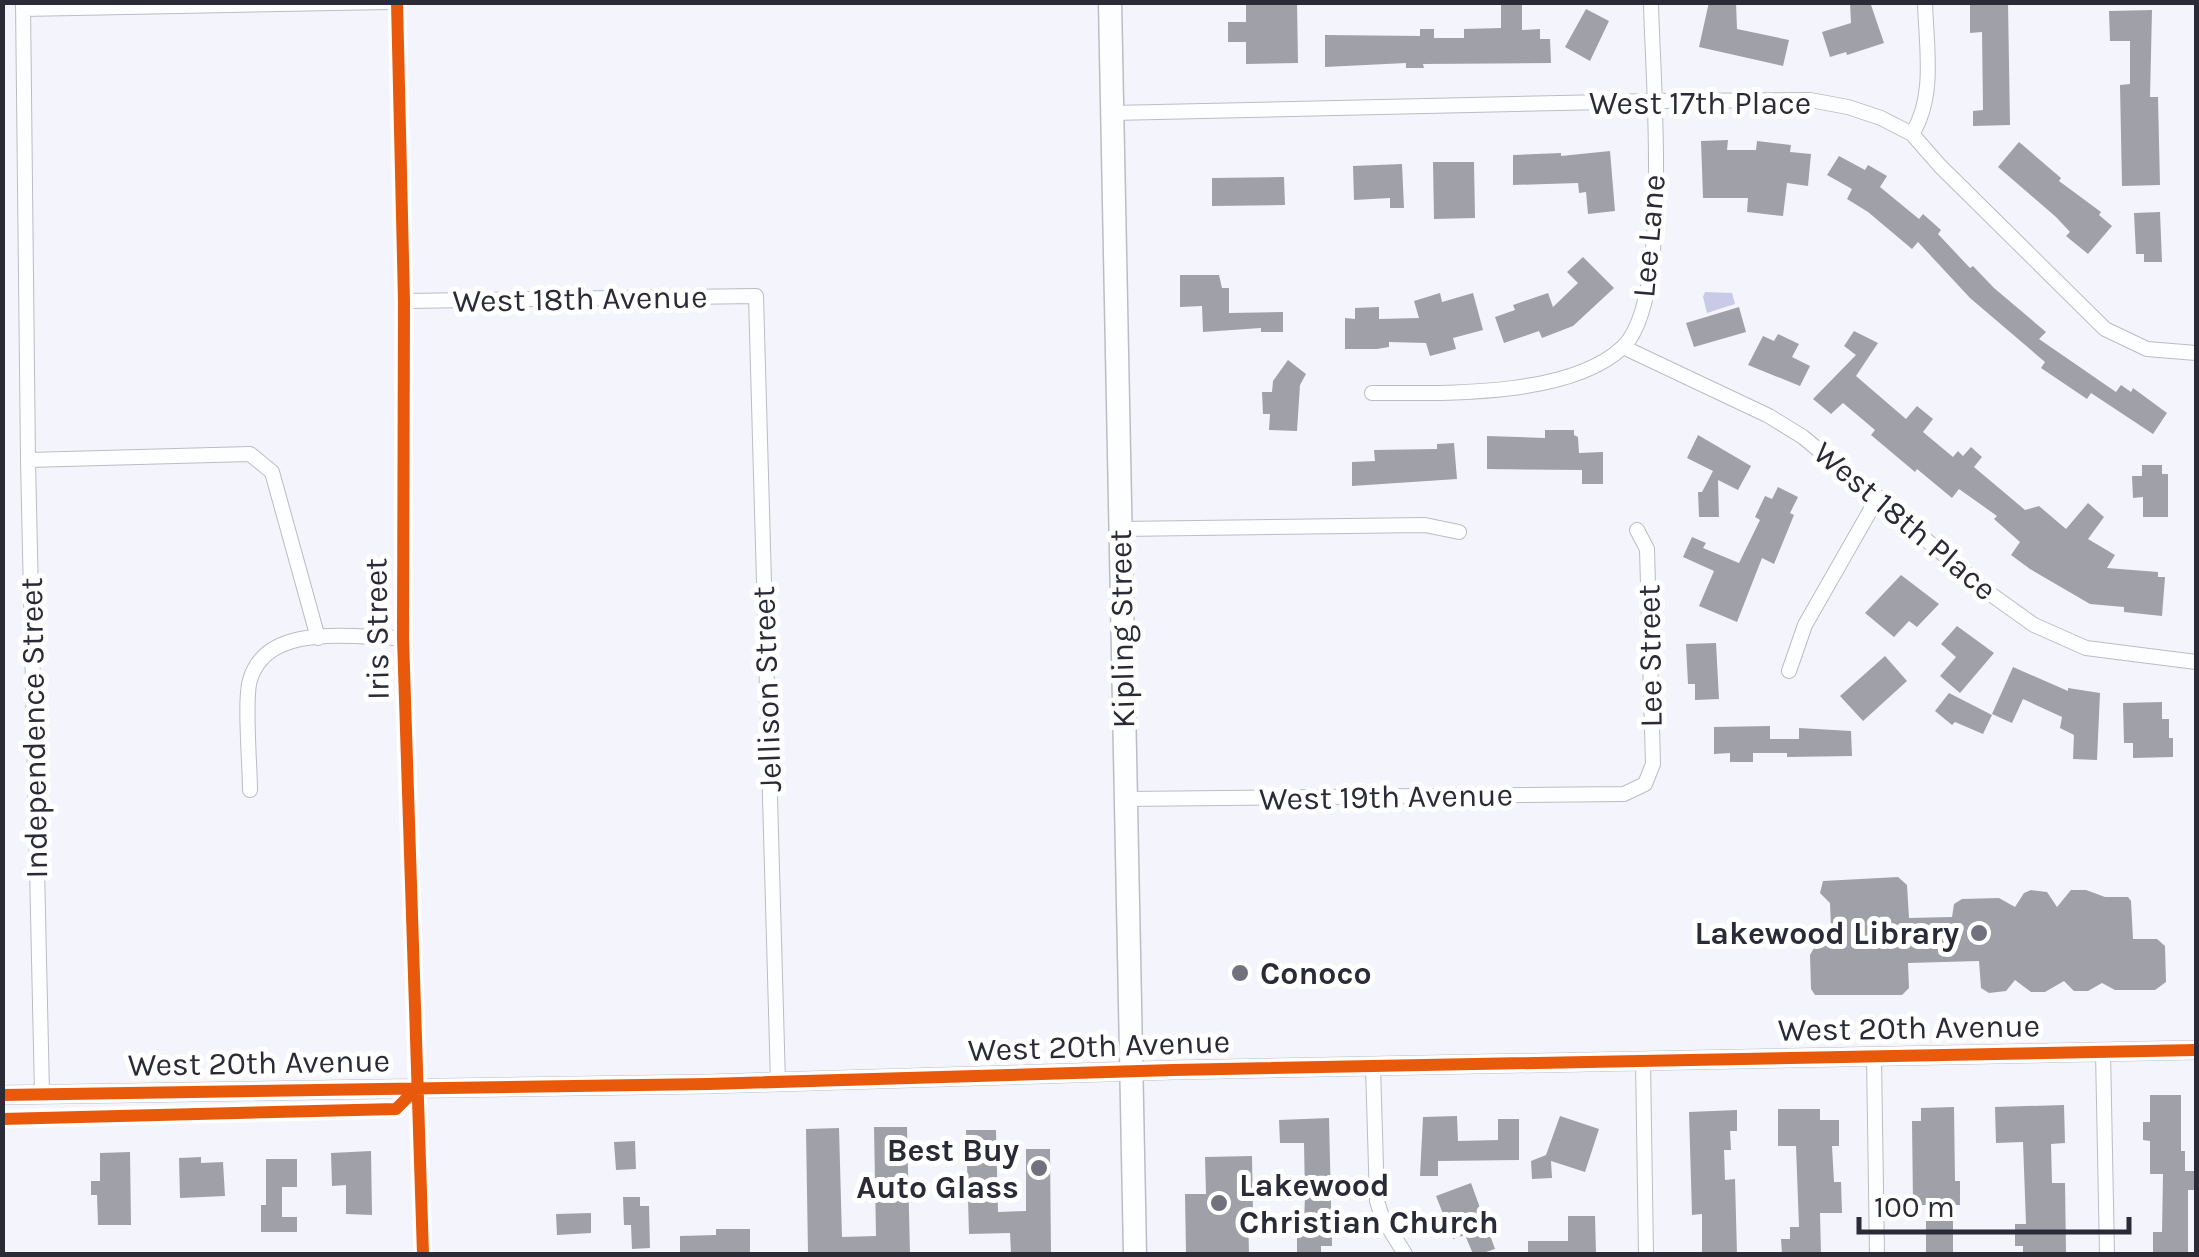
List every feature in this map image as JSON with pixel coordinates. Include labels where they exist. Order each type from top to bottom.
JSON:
[{"type":"main road","name":"Kipling Street","points":[[1110,2],[1135,1254]]},
{"type":"street","points":[[23,6],[388,2]]},
{"type":"street","name":"Iris Street","points":[[397,2],[404,301],[403,638],[423,1254]]},
{"type":"street","points":[[1651,2],[1653,101]]},
{"type":"street","points":[[1912,134],[1920,122],[1927,94],[1925,2]]},
{"type":"street","name":"Independence Street","points":[[23,6],[42,1094]]},
{"type":"street","name":"West 17th Place","points":[[1112,113],[1810,100],[1881,118],[1912,134],[2105,329],[2147,349],[2196,353]]},
{"type":"street","name":"Lee Lane","points":[[1623,347],[1639,325],[1650,280],[1656,226],[1653,101]]},
{"type":"street","name":"West 18th Avenue","points":[[404,301],[756,296]]},
{"type":"street","name":"Jellison Street","points":[[756,296],[778,1083]]},
{"type":"street","points":[[1372,394],[1518,388],[1576,373],[1623,347]]},
{"type":"street","name":"West 18th Place","points":[[1623,347],[1804,437],[1992,596],[2034,625],[2086,648],[2196,662]]},
{"type":"street","points":[[28,460],[250,454],[272,472],[318,638]]},
{"type":"street","points":[[1789,671],[1805,626],[1878,498]]},
{"type":"street","points":[[1120,529],[1425,524],[1459,532]]},
{"type":"street","name":"Lee Street","points":[[1637,530],[1648,548],[1653,764],[1645,784]]},
{"type":"street","points":[[250,790],[248,683],[261,656],[281,643],[318,638],[403,638]]},
{"type":"street","name":"West 19th Avenue","points":[[1126,800],[1624,794],[1645,784]]},
{"type":"street","name":"West 20th Avenue","points":[[2,1095],[778,1083],[1373,1066],[2196,1050]]},
{"type":"street","points":[[2104,1052],[2108,1254]]},
{"type":"street","points":[[1874,1056],[1877,1254]]},
{"type":"street","points":[[1643,1061],[1646,1254]]},
{"type":"street","points":[[1373,1066],[1376,1201],[1405,1254]]},
{"type":"water","points":[[1705,292],[1732,293],[1735,304],[1707,313]]},
{"type":"building","points":[[1246,2],[1297,2],[1298,63],[1246,64],[1246,42],[1228,42],[1228,22],[1246,22]]},
{"type":"building","points":[[1501,2],[1522,2],[1522,30],[1540,29],[1540,39],[1550,39],[1551,63],[1325,67],[1325,35],[1420,36],[1420,29],[1434,29],[1434,38],[1464,38],[1464,29],[1501,28]]},
{"type":"building","points":[[1709,2],[1736,2],[1737,29],[1789,40],[1783,66],[1699,47]]},
{"type":"building","points":[[1850,2],[1870,2],[1884,43],[1830,57],[1822,32],[1851,23]]},
{"type":"building","points":[[1970,2],[2008,2],[2010,125],[1973,126],[1973,111],[1983,110],[1982,32],[1970,33]]},
{"type":"building","points":[[1586,9],[1609,21],[1590,61],[1565,47]]},
{"type":"building","points":[[2152,10],[2150,97],[2158,97],[2160,185],[2122,186],[2120,85],[2130,84],[2130,41],[2110,41],[2109,11]]},
{"type":"building","points":[[1728,140],[1727,150],[1756,150],[1757,141],[1791,145],[1790,152],[1811,154],[1808,186],[1787,183],[1783,216],[1747,212],[1748,198],[1703,198],[1701,141]]},
{"type":"building","points":[[2019,142],[2061,178],[2059,181],[2101,212],[2099,215],[2112,226],[2088,254],[2066,236],[2070,232],[2056,217],[1998,167]]},
{"type":"building","points":[[1610,151],[1615,211],[1588,214],[1586,192],[1579,193],[1578,183],[1513,185],[1513,155]]},
{"type":"building","points":[[1839,156],[1887,176],[1880,187],[1919,219],[1923,214],[1941,230],[1938,234],[1970,268],[1973,266],[2046,332],[2039,339],[2116,392],[2121,385],[2131,392],[2133,388],[2167,413],[2153,434],[2091,393],[2087,399],[2041,368],[2045,362],[1970,298],[1918,242],[1912,249],[1847,199],[1852,189],[1827,175]]},
{"type":"building","points":[[1433,162],[1474,162],[1475,218],[1434,219]]},
{"type":"building","points":[[1402,164],[1404,208],[1390,208],[1390,198],[1354,200],[1353,166]]},
{"type":"building","points":[[1284,177],[1285,205],[1212,206],[1212,178]]},
{"type":"building","points":[[2160,212],[2162,262],[2144,262],[2144,254],[2136,254],[2134,213]]},
{"type":"building","points":[[1583,257],[1614,288],[1573,326],[1542,338],[1539,331],[1504,343],[1495,317],[1515,310],[1513,305],[1548,293],[1553,307],[1578,283],[1567,272]]},
{"type":"building","points":[[1180,275],[1219,275],[1222,288],[1229,288],[1229,313],[1283,312],[1283,332],[1261,332],[1261,328],[1203,332],[1202,306],[1180,307]]},
{"type":"building","points":[[1440,293],[1442,302],[1473,293],[1483,330],[1453,338],[1456,349],[1430,356],[1426,343],[1389,342],[1389,347],[1377,349],[1345,349],[1345,318],[1355,319],[1355,308],[1379,307],[1379,319],[1419,318],[1414,301]]},
{"type":"building","points":[[1739,307],[1746,332],[1694,347],[1686,323]]},
{"type":"building","points":[[1854,331],[1878,343],[1856,376],[1906,419],[1917,406],[1933,419],[1923,432],[1953,457],[1958,451],[1963,456],[1971,447],[1982,457],[1974,467],[2025,510],[2039,506],[2066,529],[2088,503],[2104,517],[2088,539],[2115,555],[2107,568],[2158,572],[2158,577],[2165,577],[2162,616],[2090,604],[2030,569],[2011,555],[2020,542],[1994,519],[1997,516],[1959,489],[1952,498],[1917,469],[1915,472],[1871,435],[1875,430],[1843,403],[1831,414],[1813,399],[1856,355],[1844,346]]},
{"type":"building","points":[[1778,334],[1799,344],[1792,357],[1810,366],[1800,386],[1748,365],[1763,336],[1774,341]]},
{"type":"building","points":[[1288,360],[1306,374],[1300,385],[1297,431],[1269,430],[1270,414],[1263,414],[1262,392],[1272,392],[1273,381]]},
{"type":"building","points":[[1545,430],[1574,430],[1579,453],[1603,452],[1603,484],[1582,484],[1582,470],[1487,469],[1487,436],[1545,438]]},
{"type":"building","points":[[1698,435],[1751,466],[1738,490],[1718,480],[1719,517],[1699,517],[1698,492],[1702,492],[1713,471],[1687,458]]},
{"type":"building","points":[[1454,443],[1457,479],[1352,486],[1352,462],[1375,461],[1374,450],[1437,449],[1437,444]]},
{"type":"building","points":[[2142,465],[2162,465],[2162,474],[2168,474],[2168,517],[2143,517],[2143,497],[2133,498],[2132,476],[2142,476]]},
{"type":"building","points":[[1778,487],[1798,497],[1790,513],[1794,515],[1774,564],[1762,558],[1737,622],[1699,606],[1714,571],[1683,557],[1692,537],[1706,543],[1703,548],[1739,563],[1760,520],[1755,517],[1765,496],[1772,499]]},
{"type":"building","points":[[1901,575],[1939,604],[1917,627],[1909,621],[1894,637],[1865,613]]},
{"type":"building","points":[[1957,626],[1994,653],[1960,693],[1940,676],[1956,657],[1941,644]]},
{"type":"building","points":[[1716,643],[1719,699],[1695,700],[1695,684],[1688,684],[1686,644]]},
{"type":"building","points":[[1885,656],[1907,681],[1863,721],[1840,696]]},
{"type":"building","points":[[2013,667],[2068,691],[2100,693],[2097,760],[2073,759],[2074,735],[2060,728],[2062,717],[2023,699],[2012,723],[1992,714]]},
{"type":"building","points":[[1949,693],[1992,715],[1983,734],[1955,722],[1952,725],[1935,711]]},
{"type":"building","points":[[2162,702],[2162,719],[2169,719],[2169,738],[2173,738],[2173,757],[2133,758],[2133,743],[2124,743],[2123,703]]},
{"type":"building","points":[[1770,726],[1770,739],[1799,739],[1799,728],[1851,731],[1852,756],[1753,753],[1753,762],[1730,762],[1730,753],[1714,754],[1714,727]]},
{"type":"building","name":"Lakewood Library","points":[[1898,877],[1907,885],[1909,918],[1952,917],[1954,904],[1962,899],[1999,898],[2015,907],[2024,893],[2031,890],[2047,892],[2057,907],[2071,890],[2128,897],[2133,939],[2157,939],[2165,946],[2166,982],[2155,990],[2115,990],[2102,983],[2088,991],[2074,991],[2064,981],[2045,992],[2031,992],[2015,980],[2006,991],[1989,993],[1981,988],[1979,961],[1908,963],[1909,988],[1902,995],[1815,995],[1811,989],[1810,955],[1814,948],[1825,944],[1825,929],[1831,929],[1830,903],[1820,893],[1823,881]]},
{"type":"building","points":[[2150,1095],[2181,1095],[2181,1151],[2185,1151],[2185,1171],[2194,1171],[2194,1190],[2188,1190],[2188,1254],[2153,1254],[2153,1232],[2162,1232],[2163,1174],[2150,1174],[2150,1141],[2143,1140],[2143,1122],[2150,1122]]},
{"type":"building","points":[[2064,1105],[2065,1143],[2051,1144],[2052,1183],[2065,1183],[2066,1253],[2023,1254],[2023,1246],[2015,1246],[2015,1224],[2026,1224],[2023,1142],[1996,1143],[1995,1107]]},
{"type":"building","points":[[1954,1107],[1955,1181],[1960,1181],[1960,1205],[1953,1205],[1953,1254],[1926,1254],[1926,1205],[1913,1205],[1912,1121],[1921,1121],[1921,1108]]},
{"type":"building","points":[[1778,1109],[1820,1109],[1820,1120],[1839,1120],[1839,1146],[1832,1146],[1834,1182],[1841,1182],[1842,1213],[1820,1213],[1821,1254],[1782,1254],[1781,1239],[1790,1239],[1790,1227],[1799,1227],[1796,1146],[1778,1146]]},
{"type":"building","points":[[1737,1110],[1737,1131],[1730,1131],[1731,1150],[1724,1150],[1725,1180],[1735,1179],[1737,1254],[1702,1254],[1702,1214],[1692,1215],[1689,1112]]},
{"type":"building","points":[[1457,1116],[1458,1141],[1498,1140],[1498,1119],[1519,1119],[1519,1160],[1438,1161],[1438,1176],[1420,1176],[1423,1117]]},
{"type":"building","points":[[1560,1116],[1599,1129],[1585,1172],[1551,1161],[1552,1178],[1532,1179],[1531,1161],[1546,1155]]},
{"type":"building","points":[[1329,1118],[1332,1246],[1321,1246],[1321,1254],[1297,1254],[1297,1222],[1304,1222],[1304,1143],[1280,1143],[1279,1120]]},
{"type":"building","points":[[874,1127],[907,1127],[910,1254],[808,1254],[806,1129],[839,1128],[842,1237],[876,1236]]},
{"type":"building","points":[[966,1130],[996,1130],[998,1212],[1026,1211],[1026,1149],[1050,1149],[1051,1254],[1011,1254],[1010,1233],[969,1234]]},
{"type":"building","points":[[635,1141],[636,1169],[616,1170],[614,1142]]},
{"type":"building","points":[[371,1151],[372,1215],[346,1214],[346,1185],[332,1186],[331,1153]]},
{"type":"building","points":[[130,1152],[131,1225],[98,1225],[97,1195],[91,1195],[91,1181],[100,1181],[100,1153]]},
{"type":"building","name":"Lakewood Christian Church","points":[[1252,1156],[1249,1254],[1186,1254],[1185,1194],[1206,1194],[1205,1157]]},
{"type":"building","points":[[201,1157],[201,1163],[223,1162],[225,1196],[180,1198],[179,1158]]},
{"type":"building","points":[[266,1159],[297,1159],[297,1187],[282,1187],[282,1217],[297,1217],[297,1232],[261,1232],[261,1205],[266,1205]]},
{"type":"building","points":[[1471,1183],[1495,1249],[1480,1254],[1473,1254],[1465,1235],[1453,1239],[1436,1196]]},
{"type":"building","points":[[623,1197],[640,1197],[640,1206],[649,1206],[650,1248],[632,1249],[631,1225],[624,1225]]},
{"type":"building","points":[[591,1213],[591,1233],[557,1235],[556,1214]]},
{"type":"building","points":[[1568,1216],[1595,1216],[1596,1254],[1528,1254],[1528,1241],[1568,1241]]},
{"type":"building","points":[[716,1229],[750,1229],[750,1254],[680,1254],[680,1236],[716,1235]]},
{"type":"cycle path","points":[[397,2],[404,301],[403,638],[423,1254]]},
{"type":"cycle path","points":[[2,1095],[708,1084],[1173,1070],[2196,1050]]},
{"type":"cycle path","points":[[2,1119],[396,1109],[418,1087]]},
{"type":"place","name":"Lakewood Library","points":[[1979,933]]},
{"type":"place","name":"Conoco","points":[[1240,973]]},
{"type":"place","name":"Best Buy Auto Glass","points":[[1039,1168]]},
{"type":"place","name":"Lakewood Christian Church","points":[[1219,1203]]}]
